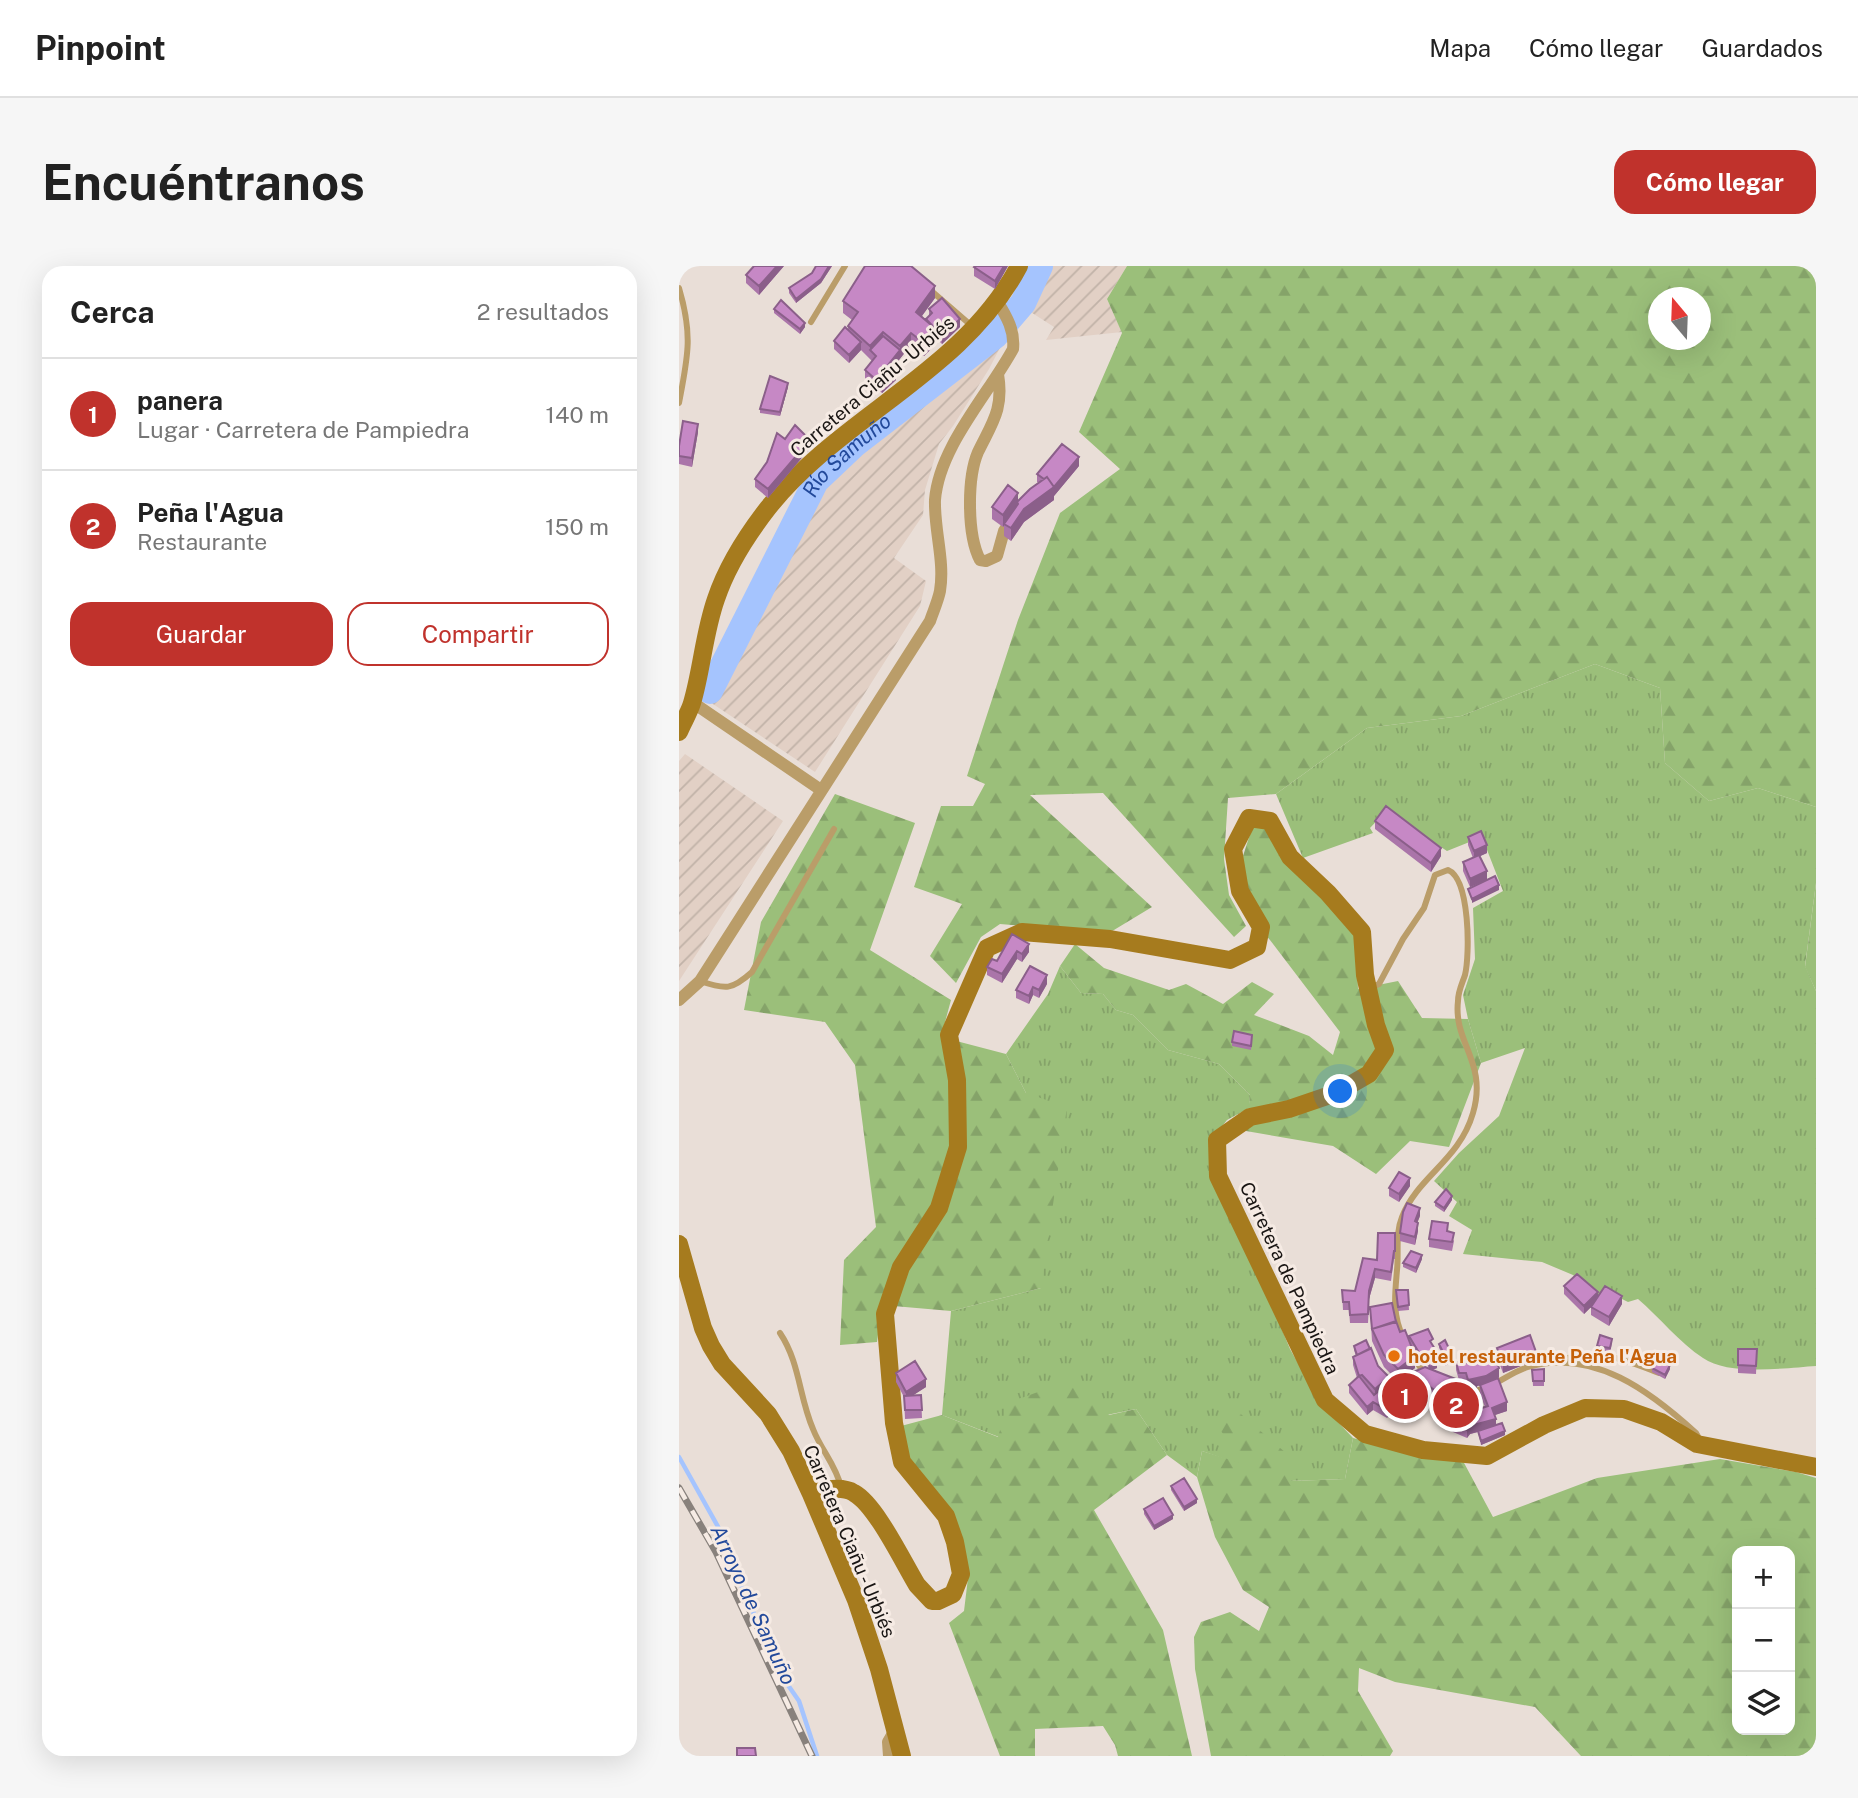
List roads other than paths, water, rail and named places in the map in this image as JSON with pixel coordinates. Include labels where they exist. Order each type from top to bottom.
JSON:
[{"type":"street","name":"Carretera Ciañu - Urbiés","points":[[679,732],[716,600],[735,554],[768,508],[806,465],[904,388],[1000,306],[1019,266]]},
{"type":"street","points":[[679,1000],[701,981],[930,621],[940,591],[935,500],[941,470],[951,448],[1013,349],[1014,337],[1000,306]]},
{"type":"street","points":[[998,374],[1001,400],[990,431],[978,452],[971,477],[973,536],[979,561],[997,556],[1004,531],[1018,509]]},
{"type":"street","points":[[686,706],[821,790]]},
{"type":"street","name":"Carretera de Pampiedra","points":[[841,1489],[854,1492],[872,1510],[926,1596],[932,1601],[938,1601],[953,1594],[961,1574],[955,1542],[946,1516],[902,1462],[894,1423],[885,1314],[901,1267],[939,1208],[958,1147],[957,1080],[949,1035],[987,948],[1022,932],[1110,939],[1230,960],[1257,947],[1261,928],[1240,891],[1233,849],[1249,818],[1270,821],[1290,857],[1328,893],[1361,932],[1368,989],[1385,1050],[1369,1074],[1336,1093],[1289,1109],[1250,1117],[1217,1140],[1218,1176],[1325,1400],[1365,1434],[1423,1450],[1487,1456],[1544,1424],[1585,1408],[1623,1409],[1661,1422],[1697,1444],[1816,1467]]},
{"type":"street","name":"Carretera Ciañu - Urbiés","points":[[679,1244],[703,1328],[711,1346],[722,1364],[768,1415],[791,1451],[811,1494],[856,1600],[879,1669],[902,1756]]},
{"type":"street","points":[[811,1494],[820,1490],[841,1489]]},
{"type":"street","points":[[889,1756],[888,1742],[895,1730]]},
{"type":"lane","points":[[811,322],[845,266]]},
{"type":"lane","points":[[920,281],[974,328]]},
{"type":"lane","points":[[679,288],[689,338],[679,402]]},
{"type":"lane","points":[[701,981],[721,988],[733,987],[752,972],[834,829]]},
{"type":"lane","points":[[1368,989],[1379,984],[1403,939],[1425,908],[1436,875],[1448,870],[1453,873],[1462,888],[1467,943],[1465,976],[1459,992],[1457,1012],[1475,1068],[1478,1087],[1471,1119],[1454,1153],[1412,1197],[1401,1219],[1394,1297],[1401,1334],[1405,1341]]},
{"type":"lane","points":[[780,1333],[791,1349],[813,1429],[834,1465],[841,1489]]},
{"type":"lane","points":[[1409,1348],[1419,1368],[1425,1375],[1436,1380]]},
{"type":"lane","points":[[1457,1388],[1475,1391],[1527,1367],[1554,1363],[1571,1356],[1595,1354],[1607,1355],[1661,1373]]},
{"type":"lane","points":[[1554,1363],[1599,1368],[1620,1376],[1667,1407],[1696,1433],[1702,1445]]},
{"type":"waterway","name":"Río Samuño","points":[[710,691],[816,481],[854,445],[995,336],[1023,303],[1040,266]]},
{"type":"waterway","name":"Arroyo de Samuño","points":[[679,1457],[726,1541],[734,1569],[781,1675],[799,1701],[817,1756]]},
{"type":"railway","points":[[679,1488],[716,1552],[812,1756]]},
{"type":"place","name":"hotel restaurante Peña l'Agua","points":[[1394,1356]]},
{"type":"place","name":"panera","points":[[1405,1396]]},
{"type":"place","name":"Peña l'Agua","points":[[1456,1405]]}]
